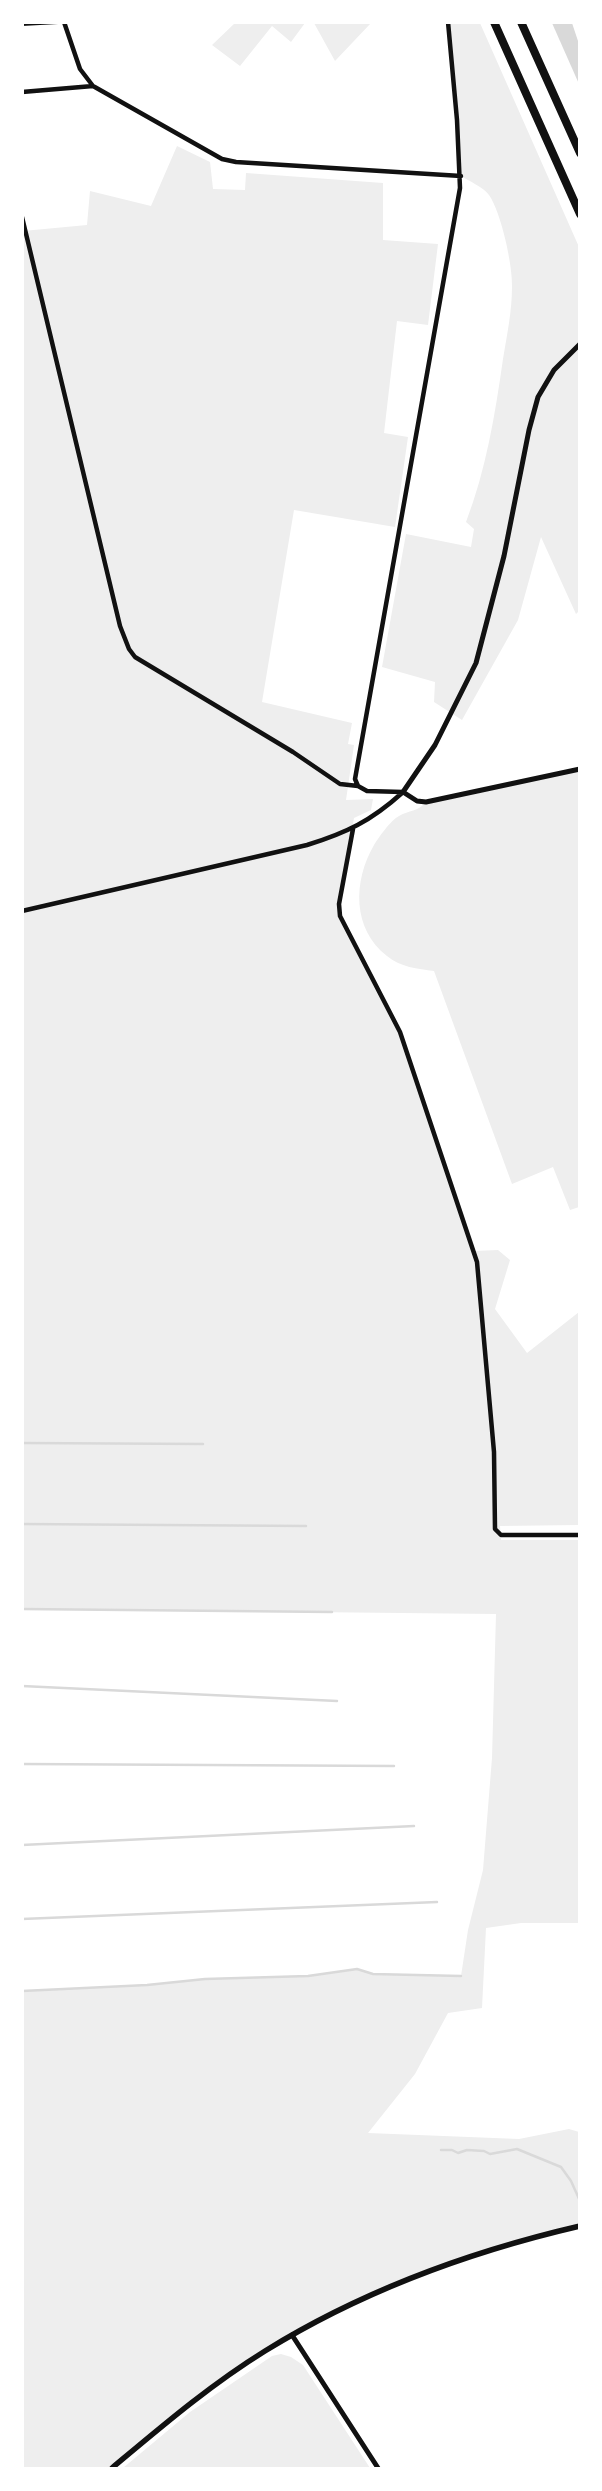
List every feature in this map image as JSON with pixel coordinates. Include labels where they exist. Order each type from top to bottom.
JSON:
[{"type":"highway","points":[[494,22],[580,214]]},
{"type":"highway","points":[[521,22],[580,153]]},
{"type":"main road","points":[[112,2468],[200,2396],[236,2370],[292,2335],[366,2297],[431,2270],[484,2250],[580,2226]]},
{"type":"street","points":[[63,22],[80,69],[93,86],[222,159],[236,162],[461,176]]},
{"type":"street","points":[[358,786],[355,779],[443,292],[461,176],[448,22]]},
{"type":"street","points":[[22,92],[93,86]]},
{"type":"street","points":[[22,217],[113,597],[129,649],[135,657],[293,752],[340,784],[358,786],[367,792],[403,792],[416,801],[426,802],[580,769]]},
{"type":"street","points":[[22,911],[299,848],[338,836],[375,816],[403,792],[435,744],[476,663],[504,556],[529,430],[538,397],[554,370],[580,344]]},
{"type":"street","points":[[352,829],[338,904],[340,916],[400,1032],[477,1262],[494,1452],[495,1529],[501,1535],[580,1535]]},
{"type":"street","points":[[292,2335],[378,2468]]},
{"type":"path","points":[[22,25],[63,22]]},
{"type":"shaded area","points":[[235,23],[305,23],[291,42],[272,26],[240,66],[212,45]]},
{"type":"shaded area","points":[[314,23],[371,23],[335,61]]},
{"type":"shaded area","points":[[448,23],[480,23],[579,247],[579,611],[576,614],[541,537],[518,620],[462,720],[434,702],[435,682],[382,667],[406,534],[471,547],[474,529],[466,522],[489,442],[511,305],[511,266],[498,214],[489,195],[480,187],[461,176]]},
{"type":"shaded area","points":[[552,23],[572,23],[579,44],[579,84]]},
{"type":"shaded area","points":[[177,146],[210,162],[213,189],[245,190],[246,173],[383,183],[383,240],[438,244],[428,325],[397,321],[384,433],[408,437],[395,527],[294,510],[262,702],[352,723],[348,744],[354,745],[346,800],[373,799],[371,810],[354,818],[341,890],[340,916],[400,1032],[474,1251],[498,1250],[510,1260],[495,1309],[527,1353],[579,1312],[579,1525],[500,1526],[501,1540],[579,1540],[579,1923],[521,1923],[486,1928],[482,2008],[448,2013],[415,2074],[368,2133],[519,2139],[569,2129],[579,2132],[579,2226],[484,2250],[333,2313],[236,2370],[112,2468],[23,2468],[22,1991],[147,1985],[205,1979],[308,1976],[357,1969],[373,1974],[461,1976],[468,1930],[483,1870],[492,1758],[496,1614],[23,1609],[23,231],[87,225],[90,191],[151,206]]},
{"type":"shaded area","points":[[579,769],[579,1207],[570,1210],[553,1167],[512,1184],[434,971],[409,967],[387,956],[367,932],[359,904],[362,874],[367,859],[382,833],[399,816],[417,809],[426,802]]},
{"type":"shaded area","points":[[281,2354],[291,2357],[303,2365],[370,2468],[123,2468],[190,2412],[272,2356]]},
{"type":"waterway","points":[[22,1443],[203,1444]]},
{"type":"waterway","points":[[22,1524],[306,1526]]},
{"type":"waterway","points":[[22,1609],[332,1612]]},
{"type":"waterway","points":[[22,1686],[337,1701]]},
{"type":"waterway","points":[[22,1764],[394,1766]]},
{"type":"waterway","points":[[22,1845],[414,1826]]},
{"type":"waterway","points":[[22,1919],[437,1902]]},
{"type":"waterway","points":[[22,1991],[147,1985],[205,1979],[308,1976],[357,1969],[373,1974],[461,1976]]},
{"type":"waterway","points":[[441,2150],[452,2150],[458,2153],[467,2150],[484,2151],[490,2154],[517,2149],[561,2167],[571,2181],[580,2201]]}]
